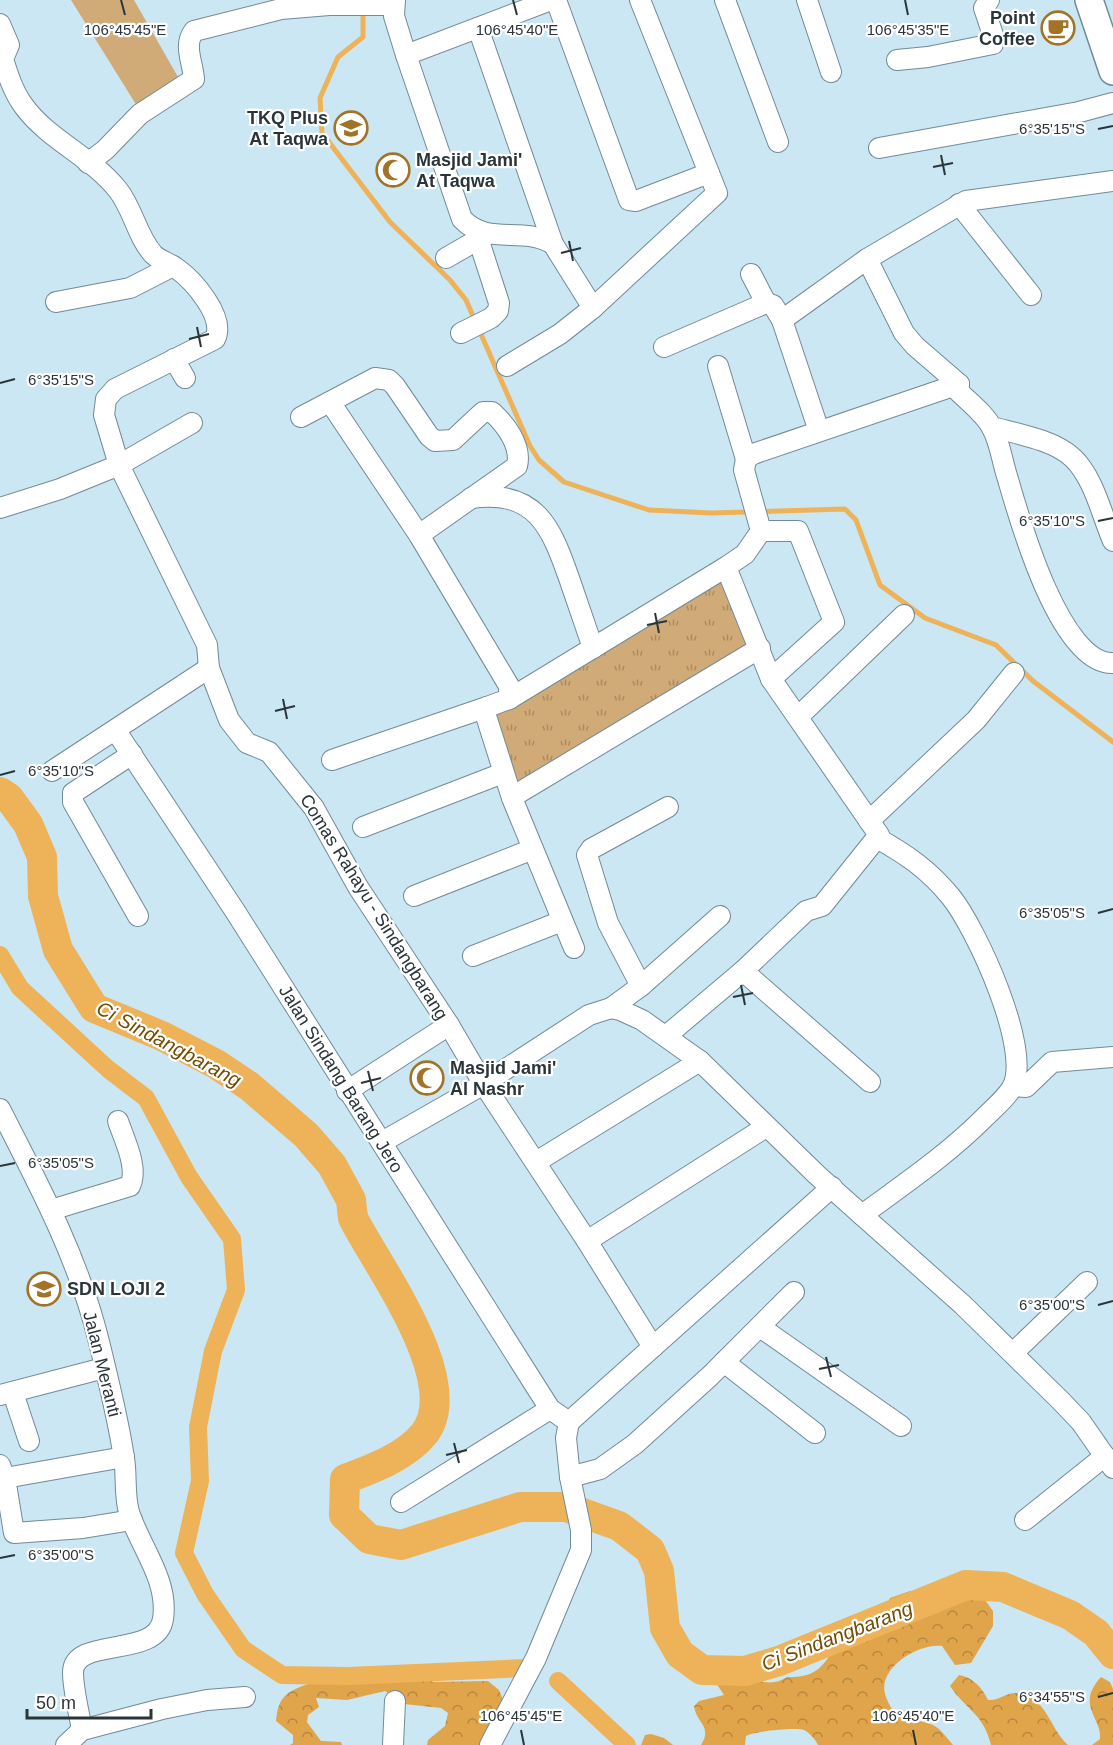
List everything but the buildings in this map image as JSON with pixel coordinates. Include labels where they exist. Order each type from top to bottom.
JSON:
[{"type":"main road","points":[[1089,0],[1111,57]]},
{"type":"street","points":[[406,55],[551,0]]},
{"type":"street","points":[[556,0],[629,200],[636,201],[709,173]]},
{"type":"street","points":[[507,366],[560,334],[593,308],[717,192],[640,0]]},
{"type":"street","points":[[725,0],[778,142]]},
{"type":"street","points":[[807,0],[831,72]]},
{"type":"street","points":[[897,60],[928,57],[993,44],[994,38],[984,8],[989,0]]},
{"type":"street","points":[[88,163],[105,150],[140,114],[194,79],[189,52],[190,36],[194,31],[281,9],[394,2],[394,16],[406,55],[462,219],[482,237],[499,303],[498,310],[491,318],[467,331]]},
{"type":"street","points":[[0,24],[9,45],[3,59],[21,103],[44,129],[88,163],[117,190],[150,251],[160,261],[173,266],[195,285],[206,300],[218,331],[211,342],[174,359],[184,378]]},
{"type":"street","points":[[478,28],[553,244],[593,308]]},
{"type":"street","points":[[879,147],[1079,112],[1113,103]]},
{"type":"street","points":[[782,320],[867,259],[960,204],[977,198],[1113,181]]},
{"type":"street","points":[[960,204],[1031,295]]},
{"type":"street","points":[[446,258],[482,237],[531,235],[553,244]]},
{"type":"street","points":[[867,259],[904,333],[915,346],[959,384]]},
{"type":"street","points":[[56,302],[130,288],[173,266]]},
{"type":"street","points":[[751,274],[766,303]]},
{"type":"street","points":[[664,347],[766,303],[773,305],[782,320],[819,430]]},
{"type":"street","name":"Comas Rahayu - Sindangbarang","points":[[174,359],[115,389],[106,399],[104,415],[119,465],[207,645],[209,668],[229,720],[247,743],[269,752],[314,808],[358,887],[449,1025],[483,1083],[588,1241],[653,1347]]},
{"type":"street","points":[[332,760],[509,699],[745,554],[760,528],[744,470],[746,459],[718,366]]},
{"type":"street","points":[[301,417],[375,378],[389,380],[429,436],[442,442],[453,440],[483,412],[492,412],[516,444],[518,462],[513,470],[419,536]]},
{"type":"street","points":[[959,384],[958,391],[992,427],[1028,542],[1058,612],[1076,643],[1098,660],[1113,663]]},
{"type":"street","points":[[746,459],[753,454],[819,430],[959,384]]},
{"type":"street","points":[[330,402],[419,536],[507,682],[511,695],[509,699]]},
{"type":"street","points":[[0,508],[60,489],[119,465],[192,423]]},
{"type":"street","points":[[992,427],[1033,439],[1064,451],[1073,458],[1087,479],[1113,542]]},
{"type":"street","points":[[471,498],[484,496],[510,499],[534,512],[549,527],[593,648]]},
{"type":"street","points":[[760,528],[798,531],[834,622],[771,680]]},
{"type":"street","points":[[726,567],[771,680],[873,830],[913,858],[952,898],[984,952],[1009,1018],[1015,1050],[1013,1086],[968,1133],[862,1215]]},
{"type":"street","points":[[798,717],[904,615]]},
{"type":"street","points":[[512,797],[760,648]]},
{"type":"street","points":[[52,771],[116,731],[180,684],[209,668]]},
{"type":"street","points":[[666,1036],[743,971],[806,911],[822,906],[873,830],[976,720],[1014,673]]},
{"type":"street","points":[[487,707],[486,716],[503,773],[574,948]]},
{"type":"street","name":"Jalan Sindang Barang Jero","points":[[116,731],[382,1142],[419,1205],[550,1409],[569,1422]]},
{"type":"street","points":[[132,754],[73,793],[73,802],[138,916]]},
{"type":"street","points":[[363,826],[503,773]]},
{"type":"street","points":[[641,986],[608,923],[586,855],[591,849],[668,807]]},
{"type":"street","points":[[414,896],[534,849]]},
{"type":"street","points":[[382,1142],[483,1083],[578,1021],[611,1008],[641,986],[720,916]]},
{"type":"street","points":[[473,956],[562,921]]},
{"type":"street","points":[[743,971],[870,1082]]},
{"type":"street","points":[[611,1008],[642,1020],[699,1061],[766,1127],[1014,1352],[1081,1422],[1109,1462],[1025,1520]]},
{"type":"street","points":[[347,1090],[449,1025]]},
{"type":"street","points":[[1013,1086],[1026,1087],[1052,1062],[1113,1057]]},
{"type":"street","points":[[536,1162],[699,1061]]},
{"type":"street","name":"Jalan Meranti","points":[[0,1109],[51,1210],[81,1284],[104,1368],[124,1457],[126,1492],[132,1520],[160,1583],[163,1595],[161,1627],[148,1638],[92,1653],[78,1660],[73,1670],[82,1730]]},
{"type":"street","points":[[51,1210],[130,1186],[132,1166],[118,1121]]},
{"type":"street","points":[[588,1241],[766,1127]]},
{"type":"street","points":[[490,1745],[536,1658],[582,1550],[581,1530],[566,1438],[569,1422],[832,1187]]},
{"type":"street","points":[[1014,1352],[1087,1282]]},
{"type":"street","points":[[572,1483],[600,1469],[635,1444],[724,1362],[794,1292]]},
{"type":"street","points":[[760,1326],[901,1426]]},
{"type":"street","points":[[724,1362],[815,1433]]},
{"type":"street","points":[[29,1441],[6,1394],[104,1368]]},
{"type":"street","points":[[401,1502],[542,1417],[550,1409]]},
{"type":"street","points":[[124,1457],[3,1472],[14,1533],[82,1528],[132,1520]]},
{"type":"street","points":[[66,1745],[82,1730],[186,1703],[245,1697]]},
{"type":"street","points":[[393,1745],[395,1701]]},
{"type":"green space","points":[[71,0],[134,0],[182,84],[137,106]]},
{"type":"green space","points":[[724,581],[754,646],[504,796],[483,719],[593,648]]},
{"type":"green space","points":[[910,1591],[985,1600],[993,1611],[993,1626],[971,1663],[955,1665],[942,1646],[932,1646],[911,1653],[901,1660],[887,1677],[884,1687],[886,1697],[896,1714],[906,1720],[933,1725],[953,1745],[818,1745],[806,1731],[793,1729],[751,1734],[746,1736],[745,1745],[701,1745],[705,1729],[694,1706],[699,1701],[724,1695],[716,1683],[727,1673],[767,1682],[810,1674],[824,1664],[838,1642],[859,1636],[872,1629],[890,1598]]},
{"type":"green space","points":[[375,1668],[421,1675],[433,1682],[488,1681],[499,1690],[504,1702],[484,1745],[427,1745],[428,1740],[445,1726],[448,1713],[441,1708],[404,1704],[385,1691],[347,1700],[316,1698],[319,1707],[308,1715],[307,1722],[321,1741],[341,1742],[342,1745],[290,1745],[293,1743],[293,1735],[276,1721],[277,1711],[286,1695],[315,1682]]},
{"type":"green space","points":[[959,1675],[977,1684],[988,1700],[1016,1693],[1035,1700],[1068,1745],[991,1745],[984,1726],[950,1686]]},
{"type":"green space","points":[[1101,1677],[1110,1682],[1113,1689],[1113,1745],[1092,1745],[1100,1739],[1100,1732],[1090,1704],[1090,1696]]},
{"type":"green space","points":[[651,1734],[664,1738],[673,1745],[641,1745],[645,1735]]},
{"type":"waterway","points":[[363,8],[363,37],[338,57],[320,98],[322,133],[390,222],[450,280],[466,300],[530,446],[539,460],[564,482],[649,510],[711,513],[845,509],[856,520],[880,585],[925,618],[996,645],[1033,681],[1113,742]]},
{"type":"waterway","name":"Ci Sindangbarang","points":[[0,792],[9,798],[28,824],[42,857],[43,896],[58,950],[94,1008],[162,1036],[216,1064],[249,1086],[306,1135],[332,1165],[351,1200],[353,1218],[413,1324],[426,1355],[434,1385],[434,1412],[424,1434],[398,1456],[345,1479],[344,1515],[369,1539],[401,1545],[520,1507],[566,1507],[619,1526],[650,1550],[659,1571],[665,1628],[680,1654],[702,1670],[745,1671],[779,1661],[966,1585],[1003,1587],[1070,1615],[1096,1633],[1113,1654]]},
{"type":"waterway","points":[[0,955],[20,988],[108,1069],[146,1098],[189,1177],[232,1239],[236,1290],[213,1351],[198,1427],[200,1481],[184,1553],[205,1594],[243,1649],[282,1675],[349,1676],[525,1668]]},
{"type":"waterway","points":[[558,1681],[627,1745]]},
{"type":"place","name":"Point Coffee","points":[[1058,28]]},
{"type":"place","name":"TKQ Plus At Taqwa","points":[[351,128]]},
{"type":"place","name":"Masjid Jami' At Taqwa","points":[[393,170]]},
{"type":"place","name":"Masjid Jami' Al Nashr","points":[[427,1078]]},
{"type":"place","name":"SDN LOJI 2","points":[[44,1289]]}]
